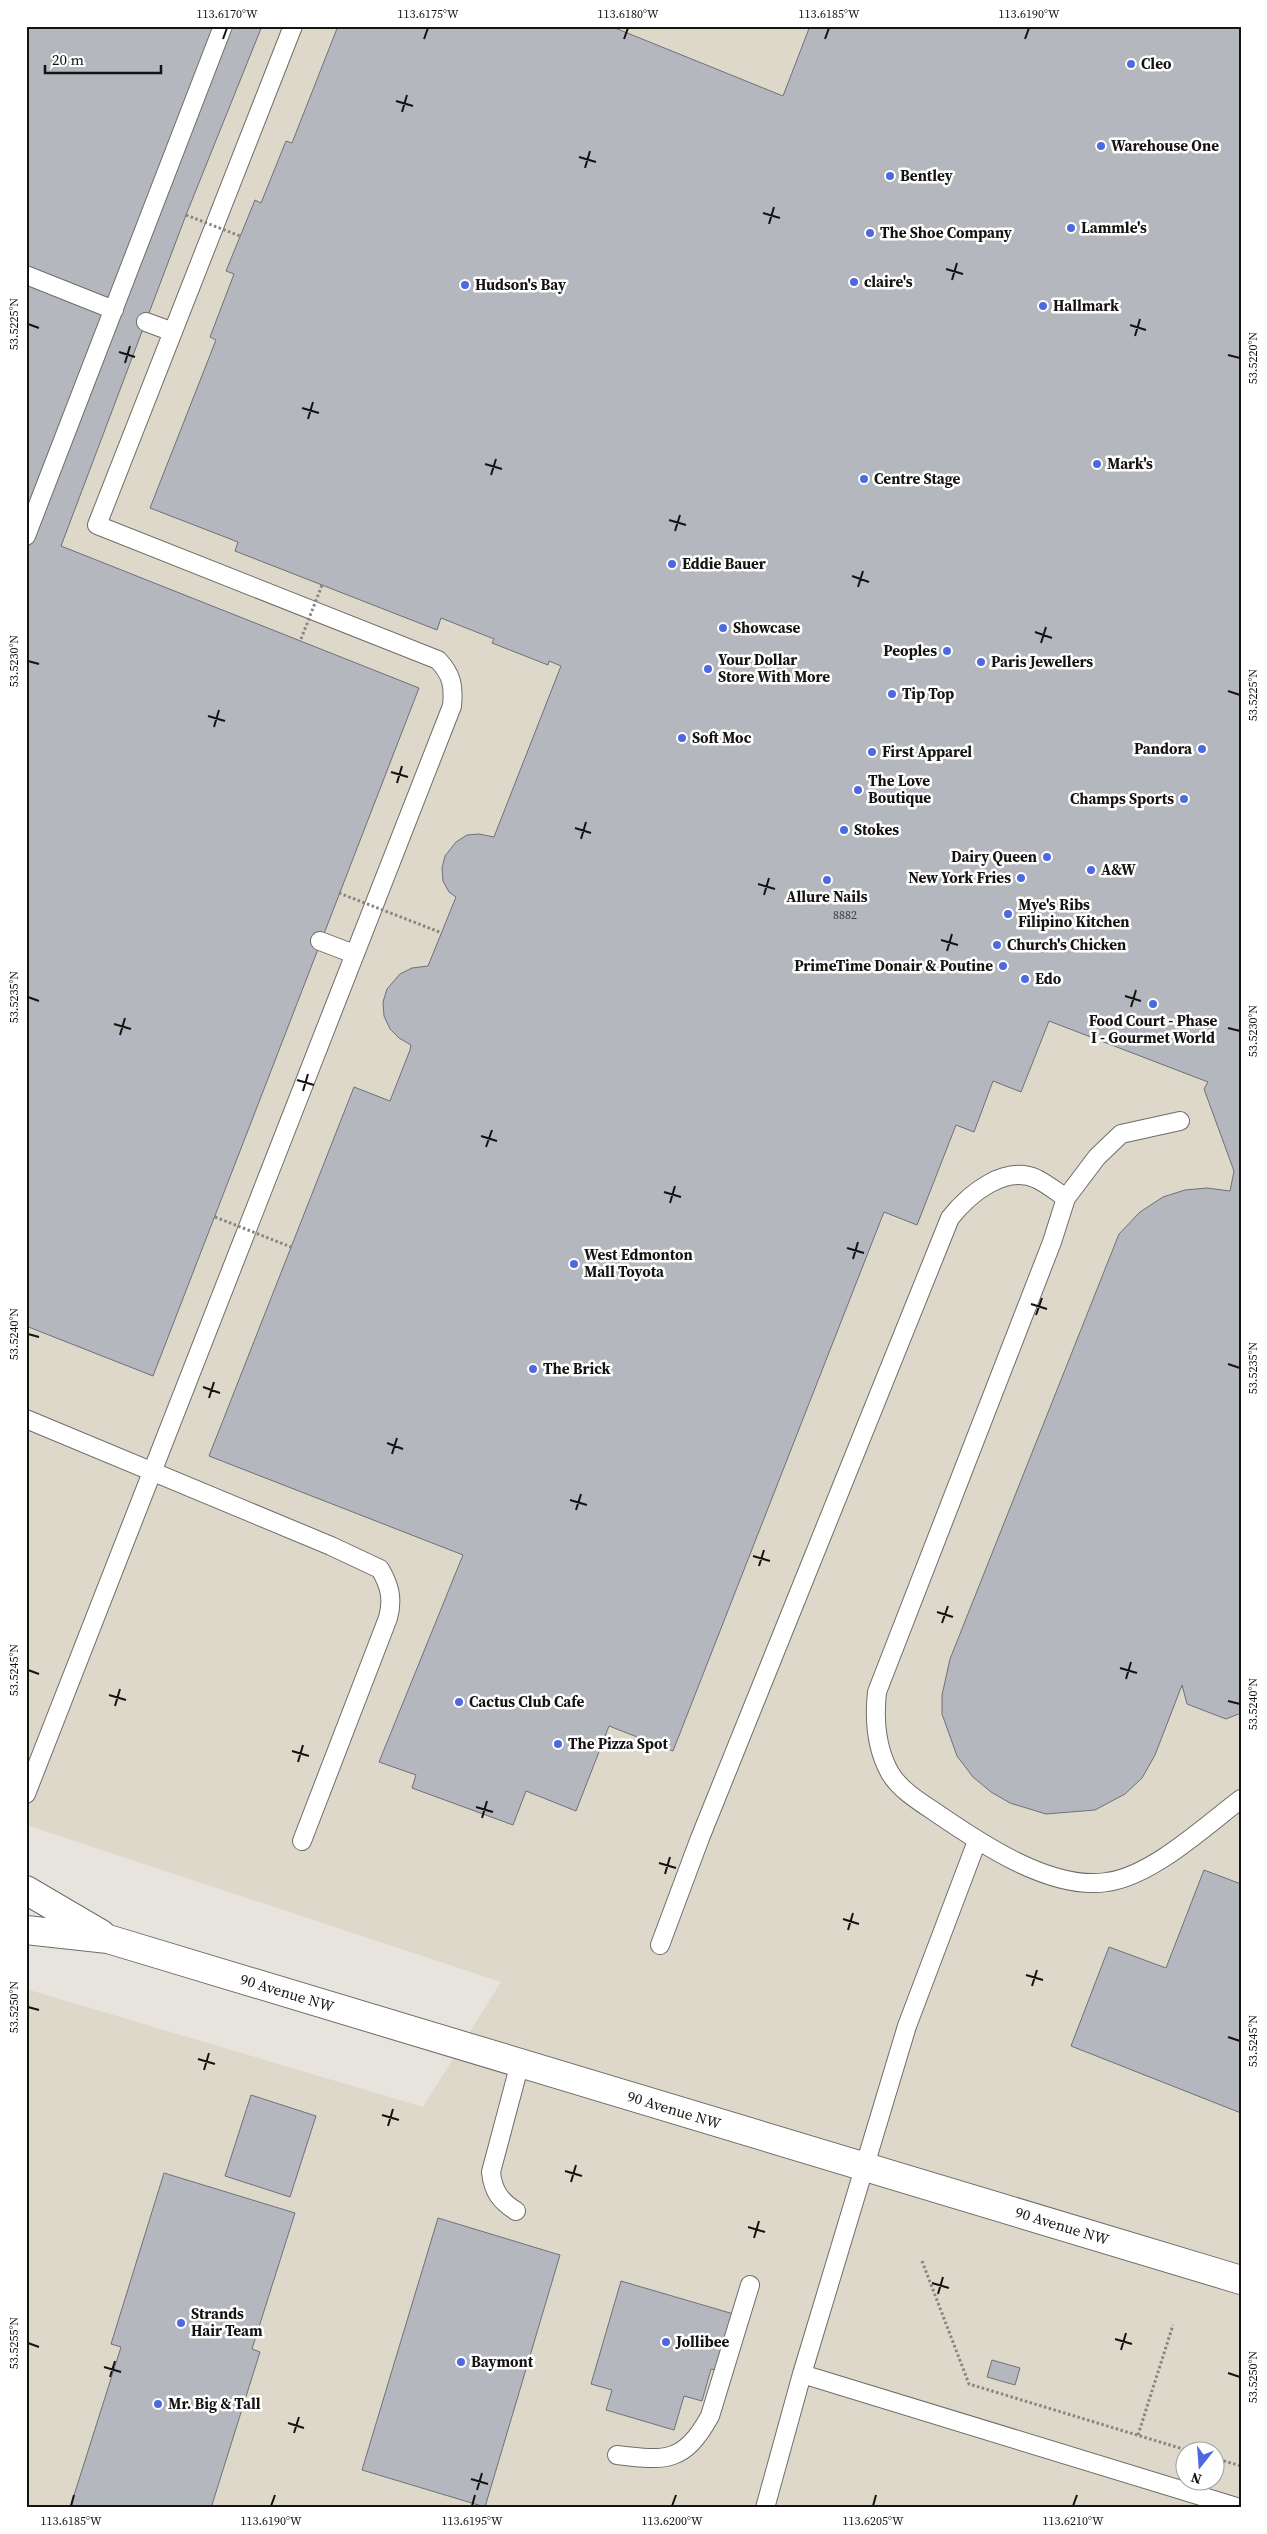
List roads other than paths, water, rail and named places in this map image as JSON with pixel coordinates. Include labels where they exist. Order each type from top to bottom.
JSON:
[{"type":"street","name":"90 Avenue NW","points":[[26,1890],[108,1939]]},
{"type":"street","name":"90 Avenue NW","points":[[26,1930],[108,1939],[1241,2280]]},
{"type":"lane","points":[[26,536],[224,26]]},
{"type":"lane","points":[[26,1794],[452,706],[454,688],[449,672],[438,660],[97,525],[292,26]]},
{"type":"lane","points":[[26,276],[114,310]]},
{"type":"lane","points":[[146,322],[173,332]]},
{"type":"lane","points":[[320,941],[354,954]]},
{"type":"lane","points":[[1180,1121],[1121,1134],[1097,1157],[1066,1198],[1052,1242],[877,1692],[875,1718],[880,1751],[890,1774],[918,1800],[977,1841],[1057,1877],[1094,1884],[1108,1882],[1146,1869],[1241,1800]]},
{"type":"lane","points":[[660,1945],[704,1829],[950,1218],[962,1204],[976,1193],[998,1180],[1015,1173],[1036,1178],[1066,1198]]},
{"type":"lane","points":[[26,1420],[365,1561],[380,1569],[387,1582],[391,1605],[388,1618],[302,1841]]},
{"type":"lane","points":[[765,2508],[802,2374],[907,2026],[977,1841]]},
{"type":"lane","points":[[516,2211],[504,2204],[497,2195],[492,2184],[491,2172],[520,2063]]},
{"type":"lane","points":[[617,2454],[656,2460],[686,2449],[699,2435],[710,2416],[750,2285]]},
{"type":"lane","points":[[802,2374],[1240,2508]]},
{"type":"place","name":"Cleo","points":[[1131,64]]},
{"type":"place","name":"Warehouse One","points":[[1101,146]]},
{"type":"place","name":"Bentley","points":[[890,176]]},
{"type":"place","name":"Lammle's","points":[[1071,228]]},
{"type":"place","name":"The Shoe Company","points":[[870,233]]},
{"type":"place","name":"claire's","points":[[854,282]]},
{"type":"place","name":"Hudson's Bay","points":[[465,285]]},
{"type":"place","name":"Hallmark","points":[[1043,306]]},
{"type":"place","name":"Mark's","points":[[1097,464]]},
{"type":"place","name":"Centre Stage","points":[[864,479]]},
{"type":"place","name":"Eddie Bauer","points":[[672,564]]},
{"type":"place","name":"Showcase","points":[[723,628]]},
{"type":"place","name":"Peoples","points":[[947,651]]},
{"type":"place","name":"Paris Jewellers","points":[[981,662]]},
{"type":"place","name":"Your Dollar Store With More","points":[[708,669]]},
{"type":"place","name":"Tip Top","points":[[892,694]]},
{"type":"place","name":"Soft Moc","points":[[682,738]]},
{"type":"place","name":"Pandora","points":[[1202,749]]},
{"type":"place","name":"First Apparel","points":[[872,752]]},
{"type":"place","name":"The Love Boutique","points":[[858,790]]},
{"type":"place","name":"Champs Sports","points":[[1184,799]]},
{"type":"place","name":"Stokes","points":[[844,830]]},
{"type":"place","name":"Dairy Queen","points":[[1047,857]]},
{"type":"place","name":"A&W","points":[[1091,870]]},
{"type":"place","name":"New York Fries","points":[[1021,878]]},
{"type":"place","name":"Allure Nails","points":[[827,880]]},
{"type":"place","name":"Mye's Ribs Filipino Kitchen","points":[[1008,914]]},
{"type":"place","name":"Church's Chicken","points":[[997,945]]},
{"type":"place","name":"PrimeTime Donair & Poutine","points":[[1003,966]]},
{"type":"place","name":"Edo","points":[[1025,979]]},
{"type":"place","name":"Food Court - Phase I - Gourmet World","points":[[1153,1004]]},
{"type":"place","name":"West Edmonton Mall Toyota","points":[[574,1264]]},
{"type":"place","name":"The Brick","points":[[533,1369]]},
{"type":"place","name":"Cactus Club Cafe","points":[[459,1702]]},
{"type":"place","name":"The Pizza Spot","points":[[558,1744]]},
{"type":"place","name":"Strands Hair Team","points":[[181,2323]]},
{"type":"place","name":"Jollibee","points":[[666,2342]]},
{"type":"place","name":"Baymont","points":[[461,2362]]},
{"type":"place","name":"Mr. Big & Tall","points":[[158,2404]]}]
